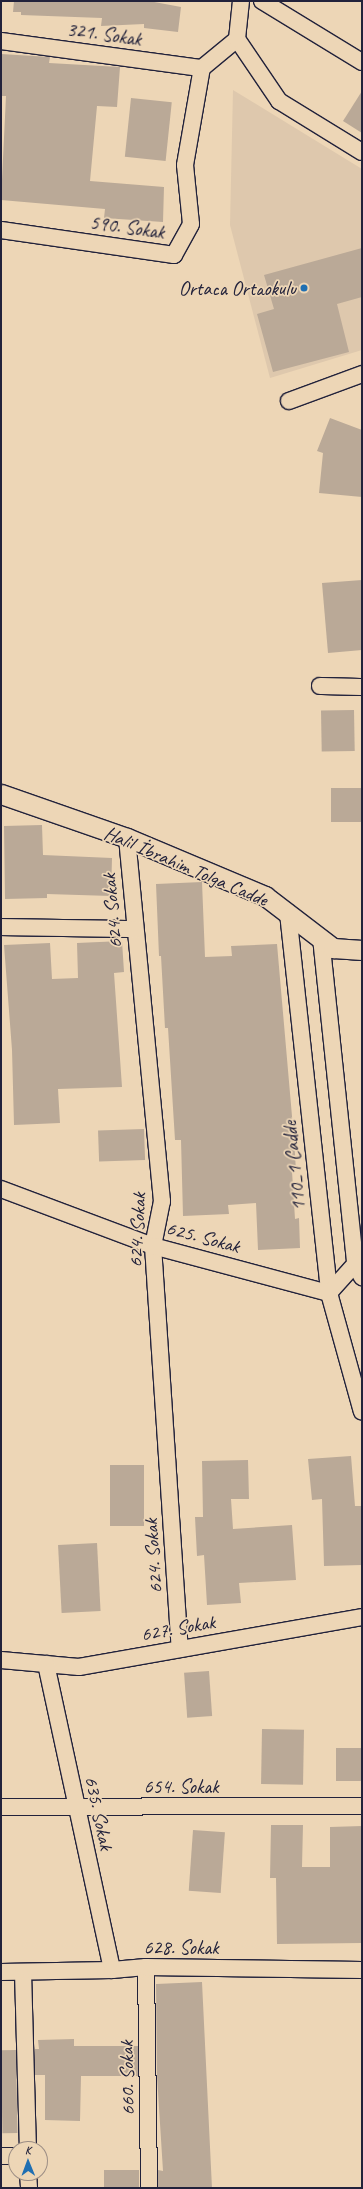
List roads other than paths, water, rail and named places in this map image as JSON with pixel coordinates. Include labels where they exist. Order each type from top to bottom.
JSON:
[{"type":"street","points":[[242,1],[237,40],[279,100],[362,152]]},
{"type":"street","points":[[262,1],[362,62]]},
{"type":"street","points":[[202,68],[237,40]]},
{"type":"street","name":"321. Sokak","points":[[1,41],[202,68]]},
{"type":"street","name":"590. Sokak","points":[[1,230],[174,255],[191,224],[185,165],[202,68]]},
{"type":"street","points":[[288,401],[362,374]]},
{"type":"street","points":[[320,686],[362,687]]},
{"type":"street","name":"Halil İbrahim Tolga Cadde","points":[[1,794],[127,838],[265,896],[333,948],[362,950]]},
{"type":"street","name":"624. Sokak","points":[[127,838],[162,1201],[153,1246],[180,1649]]},
{"type":"street","name":"110_1 Cadde","points":[[288,913],[329,1293],[362,1412]]},
{"type":"street","points":[[1,927],[135,929]]},
{"type":"street","points":[[321,938],[360,1268],[329,1293]]},
{"type":"street","name":"625. Sokak","points":[[1,1189],[153,1246],[329,1293]]},
{"type":"street","name":"627. Sokak","points":[[1,1660],[80,1667],[362,1617]]},
{"type":"street","name":"635. Sokak","points":[[46,1664],[112,1970]]},
{"type":"street","name":"654. Sokak","points":[[1,1808],[362,1806]]},
{"type":"street","name":"628. Sokak","points":[[1,1972],[112,1970],[146,1967],[362,1970]]},
{"type":"street","name":"660. Sokak","points":[[146,1967],[150,2188]]},
{"type":"street","points":[[23,1972],[28,2141]]},
{"type":"place","name":"Ortaca Ortaokulu","points":[[304,288]]}]
